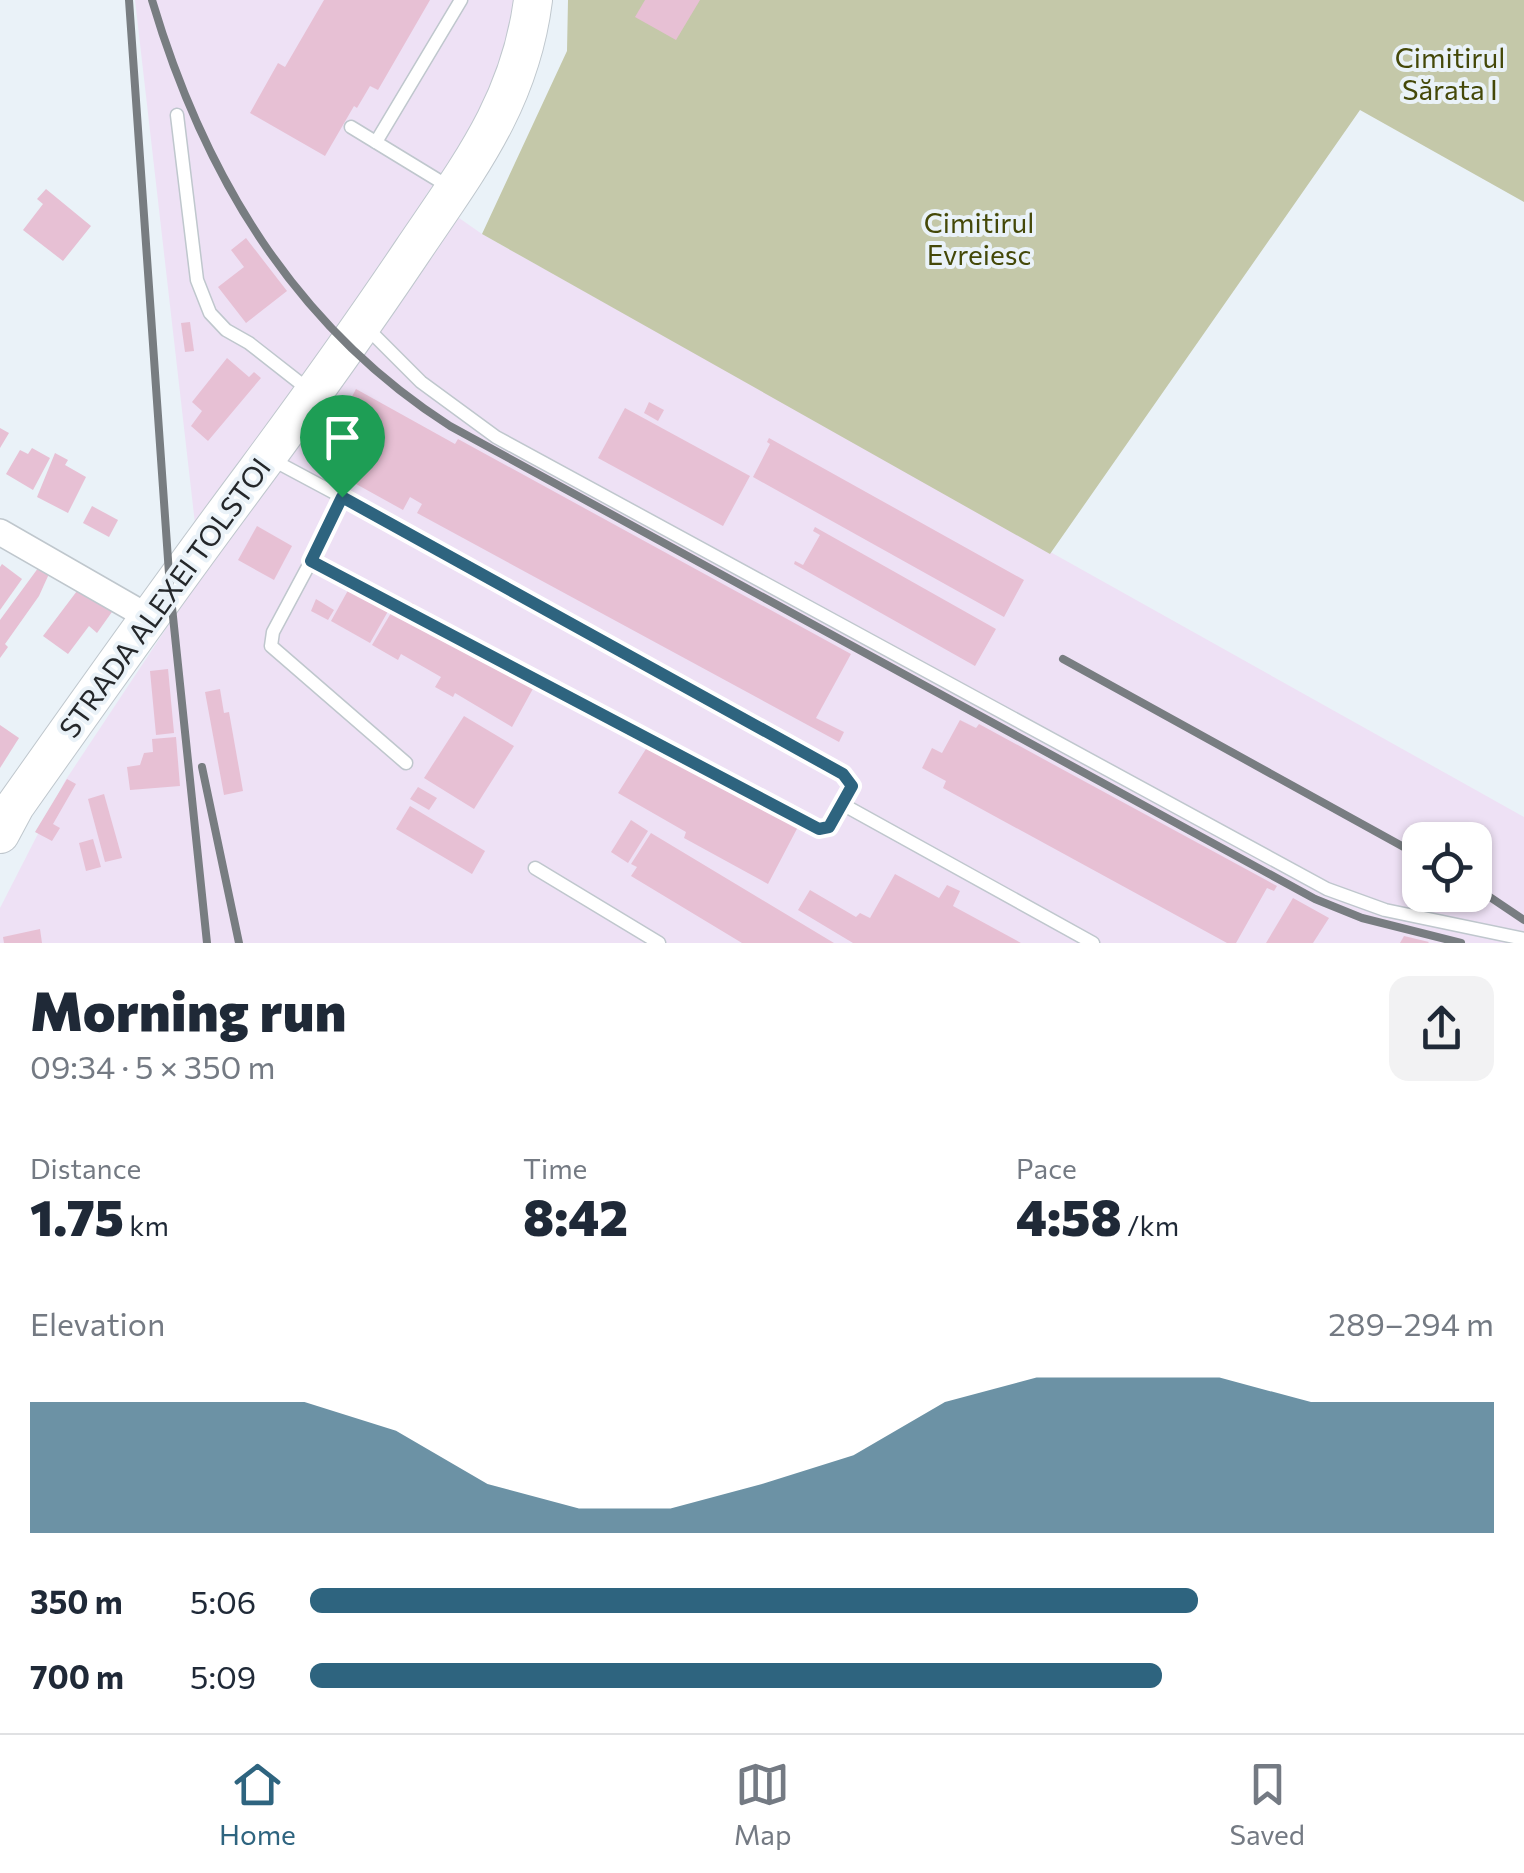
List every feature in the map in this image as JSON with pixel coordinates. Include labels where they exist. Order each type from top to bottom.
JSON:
[{"type":"main road","name":"STRADA ALEXEI TOLSTOI","points":[[0,834],[15,806],[148,616],[363,325],[454,190],[487,138],[516,80],[524,58],[533,0]]},
{"type":"street","points":[[0,532],[148,616]]},
{"type":"lane","points":[[376,142],[461,0]]},
{"type":"lane","points":[[177,115],[197,280],[210,314],[226,330],[314,393]]},
{"type":"lane","points":[[351,127],[454,190]]},
{"type":"lane","points":[[363,325],[422,382],[496,437],[1327,888],[1385,910],[1524,939]]},
{"type":"lane","points":[[267,456],[843,774],[852,786],[829,827],[819,829],[311,561]]},
{"type":"lane","points":[[342,497],[273,632],[271,646],[406,763]]},
{"type":"lane","points":[[842,804],[1093,943]]},
{"type":"lane","points":[[535,868],[659,943]]},
{"type":"shaded area","points":[[135,0],[516,0],[503,70],[473,128],[426,195],[482,234],[1524,817],[1524,943],[0,943],[0,908],[65,781],[201,576]]},
{"type":"green space","name":"Cimitirul Evreiesc","points":[[568,0],[1524,0],[1524,202],[1360,110],[1050,554],[482,234],[567,51]]},
{"type":"building","points":[[324,0],[430,0],[378,90],[370,86],[325,156],[250,113],[278,63],[285,67]]},
{"type":"building","points":[[645,0],[700,0],[676,40],[635,17]]},
{"type":"building","points":[[46,189],[91,226],[63,261],[23,230],[43,204],[37,199]]},
{"type":"building","points":[[246,238],[287,291],[246,323],[218,287],[244,267],[231,250]]},
{"type":"building","points":[[190,322],[194,351],[185,352],[181,323]]},
{"type":"building","points":[[227,358],[249,377],[254,372],[261,378],[208,441],[191,426],[202,411],[192,402]]},
{"type":"building","points":[[356,389],[455,444],[458,439],[851,654],[816,718],[844,732],[839,742],[417,513],[422,504],[410,497],[403,510],[309,458],[316,445],[324,449]]},
{"type":"building","points":[[649,402],[664,410],[658,421],[644,413]]},
{"type":"building","points":[[625,408],[750,476],[723,526],[598,458]]},
{"type":"building","points":[[0,428],[9,433],[0,448]]},
{"type":"building","points":[[769,438],[1024,580],[1004,617],[753,477],[770,444]]},
{"type":"building","points":[[32,448],[50,458],[33,490],[6,474],[20,450],[28,454]]},
{"type":"building","points":[[55,453],[68,460],[65,465],[86,477],[68,513],[37,497]]},
{"type":"building","points":[[92,506],[118,520],[109,537],[83,523]]},
{"type":"building","points":[[257,526],[292,546],[274,580],[238,560]]},
{"type":"building","points":[[815,527],[996,629],[975,666],[794,564],[795,561],[803,565],[820,535],[813,531]]},
{"type":"building","points":[[44,560],[53,565],[39,596],[5,644],[8,647],[0,658],[0,620]]},
{"type":"building","points":[[2,564],[22,579],[0,610],[0,567]]},
{"type":"building","points":[[351,585],[391,606],[370,643],[331,621]]},
{"type":"building","points":[[80,587],[119,602],[97,633],[89,626],[68,654],[43,636]]},
{"type":"building","points":[[316,599],[334,610],[328,620],[311,611]]},
{"type":"building","points":[[402,602],[413,603],[416,610],[460,634],[476,638],[486,658],[491,648],[503,654],[497,664],[535,685],[512,727],[455,693],[453,697],[435,687],[441,677],[401,654],[398,660],[372,645]]},
{"type":"building","points":[[168,669],[174,733],[156,735],[150,671]]},
{"type":"building","points":[[220,689],[224,713],[229,712],[243,791],[224,795],[205,692]]},
{"type":"building","points":[[464,716],[514,746],[474,809],[424,778]]},
{"type":"building","points":[[960,720],[976,728],[979,724],[1277,886],[1274,891],[1267,888],[1236,943],[1227,943],[943,788],[946,781],[922,768],[932,748],[942,753]]},
{"type":"building","points":[[0,725],[19,738],[0,768]]},
{"type":"building","points":[[176,737],[180,786],[130,790],[127,767],[140,765],[144,753],[153,752],[152,739]]},
{"type":"building","points":[[651,741],[800,823],[768,884],[684,838],[686,832],[618,793]]},
{"type":"building","points":[[67,779],[76,784],[53,824],[60,828],[52,841],[35,832]]},
{"type":"building","points":[[418,787],[437,798],[429,810],[410,799]]},
{"type":"building","points":[[104,794],[122,858],[105,862],[88,799]]},
{"type":"building","points":[[410,806],[485,851],[472,874],[396,829]]},
{"type":"building","points":[[631,820],[648,831],[628,863],[611,852]]},
{"type":"building","points":[[651,833],[834,943],[742,943],[631,876],[637,867],[631,864]]},
{"type":"building","points":[[93,839],[101,867],[86,871],[79,843]]},
{"type":"building","points":[[895,874],[939,898],[947,885],[960,891],[953,906],[1021,943],[853,943],[798,910],[810,890],[856,917],[860,913],[870,918]]},
{"type":"building","points":[[1293,898],[1329,918],[1313,943],[1266,943]]},
{"type":"building","points":[[40,929],[42,943],[4,943],[3,937]]},
{"type":"building","points":[[1404,936],[1429,942],[1400,943]]},
{"type":"railway","points":[[129,0],[170,588],[207,943]]},
{"type":"railway","points":[[152,0],[199,126],[262,241],[345,342],[395,386],[450,426],[1315,899],[1362,918],[1461,943]]},
{"type":"railway","points":[[1063,659],[1402,846]]},
{"type":"railway","points":[[202,767],[239,943]]},
{"type":"railway","points":[[1492,898],[1524,920]]},
{"type":"route","points":[[342,497],[843,774],[852,786],[829,827],[819,829],[311,561],[342,497]]},
{"type":"park label","name":"Cimitirul Sărata I","points":[[1450,74]]}]
